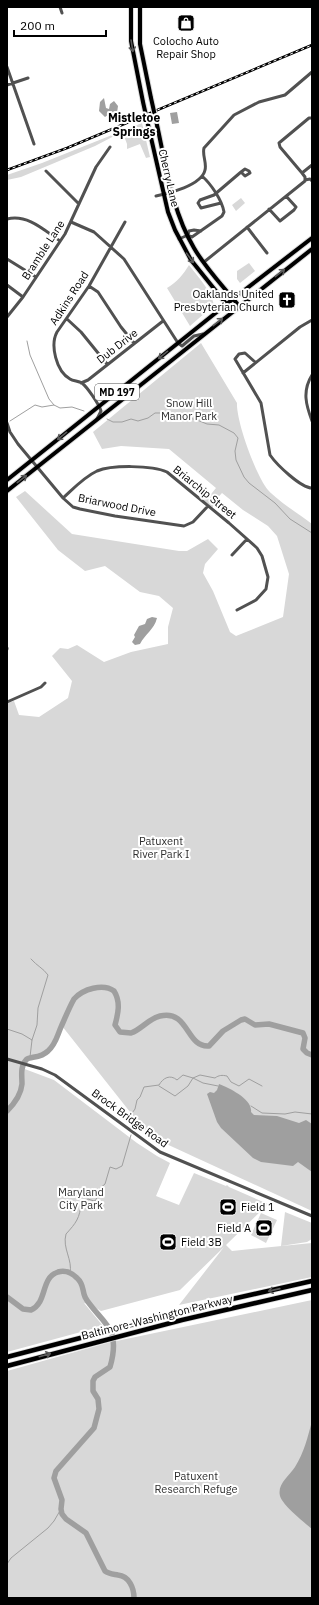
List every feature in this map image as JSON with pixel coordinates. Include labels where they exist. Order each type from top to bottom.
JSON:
[{"type":"highway","name":"Baltimore-Washington Parkway","points":[[7,1357],[219,1302],[312,1281]]},
{"type":"highway","name":"Baltimore-Washington Parkway","points":[[7,1366],[221,1310],[312,1290]]},
{"type":"main road","name":"Cherry Lane","points":[[132,7],[130,24],[131,41],[143,102],[170,218],[179,239],[191,260],[232,311]]},
{"type":"main road","name":"Cherry Lane","points":[[140,7],[140,44],[178,214],[188,235],[204,262],[239,306]]},
{"type":"main road","name":"MD 197","points":[[7,480],[233,299],[312,238]]},
{"type":"main road","name":"MD 197","points":[[7,491],[312,249]]},
{"type":"street","points":[[60,7],[62,13]]},
{"type":"street","points":[[7,67],[34,144]]},
{"type":"street","points":[[156,196],[173,193],[188,187],[202,176],[205,170],[204,148],[232,116],[258,102],[285,96],[312,72]]},
{"type":"street","points":[[7,85],[28,78]]},
{"type":"street","points":[[306,180],[280,147],[279,143],[309,118],[312,118]]},
{"type":"street","name":"Bramble Lane","points":[[7,317],[36,278],[72,222],[96,167],[110,147]]},
{"type":"street","points":[[302,173],[312,165]]},
{"type":"street","points":[[46,171],[79,204]]},
{"type":"street","points":[[221,203],[203,208],[200,207],[198,201],[215,193],[241,172]]},
{"type":"street","points":[[179,239],[188,235],[189,231],[191,230],[201,231],[223,215],[224,211],[221,203],[208,182],[202,176]]},
{"type":"street","points":[[204,262],[306,180],[310,179],[312,182]]},
{"type":"street","points":[[269,209],[280,221],[296,207],[286,196]]},
{"type":"street","points":[[7,219],[17,217],[26,219],[60,241]]},
{"type":"street","points":[[72,222],[94,232],[125,261],[178,343],[182,346],[194,336],[203,334]]},
{"type":"street","name":"Adkins Road","points":[[99,406],[81,383],[69,378],[60,367],[55,354],[54,346],[56,334],[88,286],[125,222]]},
{"type":"street","points":[[247,227],[267,253]]},
{"type":"street","points":[[7,259],[36,278]]},
{"type":"street","points":[[7,285],[23,296]]},
{"type":"street","points":[[88,286],[98,292],[121,327],[134,343]]},
{"type":"street","points":[[67,319],[81,332],[107,364]]},
{"type":"street","points":[[243,372],[300,327],[312,320]]},
{"type":"street","name":"Dub Drive","points":[[81,383],[88,380],[163,321]]},
{"type":"street","points":[[255,362],[246,353],[239,354],[235,360],[261,403],[270,456],[298,483],[305,487],[312,488]]},
{"type":"street","points":[[312,375],[307,384],[305,397],[306,407],[312,421]]},
{"type":"street","points":[[97,419],[101,411],[99,406]]},
{"type":"street","name":"Briarwood Drive","points":[[7,424],[13,437],[70,505],[80,509],[182,526],[192,523],[208,506]]},
{"type":"street","name":"Briarchip Street","points":[[63,498],[90,476],[107,468],[149,468],[167,472],[247,539],[257,548],[262,556],[268,577],[268,585],[264,593],[256,600],[237,610]]},
{"type":"street","points":[[232,555],[247,539]]},
{"type":"street","points":[[7,702],[41,686],[45,682]]},
{"type":"street","name":"Brock Bridge Road","points":[[7,1059],[48,1072],[63,1080],[160,1152],[312,1216]]},
{"type":"green space","points":[[142,123],[150,157],[146,158],[140,144],[127,149],[124,136],[118,134],[95,146],[21,177],[7,180],[7,175],[42,163]]},
{"type":"green space","points":[[241,198],[245,203],[236,211],[232,205]]},
{"type":"green space","points":[[249,263],[255,271],[240,283],[237,279],[237,271]]},
{"type":"green space","points":[[189,265],[207,289],[214,305],[190,326],[167,288],[180,278]]},
{"type":"green space","points":[[201,343],[237,403],[243,435],[263,483],[277,499],[312,524],[312,1211],[149,1136],[62,1026],[56,1041],[48,1051],[39,1057],[27,1058],[22,1068],[54,1080],[137,1143],[170,1163],[156,1196],[179,1205],[194,1173],[226,1186],[227,1185],[268,1204],[226,1245],[232,1251],[312,1243],[312,1277],[179,1305],[224,1247],[180,1290],[101,1311],[84,1303],[103,1326],[7,1352],[7,703],[14,701],[19,715],[39,717],[68,698],[72,681],[52,656],[60,648],[68,649],[77,645],[104,662],[131,652],[168,644],[168,627],[173,608],[159,596],[140,592],[105,566],[85,571],[58,550],[16,497],[25,491],[72,534],[179,551],[187,551],[208,539],[218,549],[205,564],[203,573],[213,591],[230,632],[236,636],[283,617],[289,574],[277,536],[268,526],[243,510],[222,493],[213,503],[213,508],[203,500],[207,499],[216,488],[169,449],[121,446],[102,449],[93,432]]},
{"type":"green space","points":[[285,1212],[312,1223],[312,1239],[307,1242],[281,1246]]},
{"type":"green space","name":"Field A","points":[[261,1213],[277,1220],[266,1243],[251,1235]]},
{"type":"green space","name":"Patuxent Research Refuge","points":[[312,1300],[312,1598],[7,1598],[7,1371],[107,1343]]},
{"type":"shaded area","points":[[104,98],[106,108],[109,109],[110,104],[114,101],[118,106],[117,113],[111,113],[105,117],[99,111],[100,102]]},
{"type":"shaded area","points":[[177,112],[179,123],[172,124],[170,113]]},
{"type":"shaded area","points":[[152,617],[157,618],[154,626],[140,644],[135,645],[132,642],[139,626],[145,624],[147,619]]},
{"type":"shaded area","points":[[219,1084],[234,1091],[244,1098],[251,1107],[251,1112],[254,1115],[277,1116],[299,1123],[306,1120],[312,1124],[312,1172],[298,1162],[293,1166],[261,1162],[253,1158],[221,1128],[217,1122],[207,1094],[210,1092],[214,1093]]},
{"type":"shaded area","points":[[312,1421],[312,1529],[294,1514],[285,1504],[280,1496],[280,1488],[301,1456]]},
{"type":"waterway","points":[[27,341],[30,355],[49,399],[54,405]]},
{"type":"waterway","points":[[10,421],[35,405],[42,407],[54,405],[60,408],[72,407],[84,411]]},
{"type":"waterway","points":[[107,419],[113,422],[122,422],[131,419],[138,421],[148,418],[155,413],[169,413],[207,424],[219,425],[234,433],[238,438],[235,451],[236,460],[244,477],[249,483],[275,503],[290,519],[312,533]]},
{"type":"waterway","points":[[31,959],[48,975],[38,1008],[37,1025],[32,1040]]},
{"type":"waterway","points":[[7,1111],[19,1096],[22,1084],[22,1069],[26,1060],[45,1054],[53,1046],[74,999],[82,992],[93,988],[104,987],[114,991],[118,999],[118,1012],[115,1025],[120,1032],[131,1033],[156,1017],[169,1015],[177,1018],[191,1036],[201,1045],[209,1046],[223,1031],[245,1019],[255,1025],[269,1024],[303,1033],[305,1038],[303,1049],[312,1055]]},
{"type":"waterway","points":[[7,1029],[22,1034],[32,1040],[30,1057]]},
{"type":"waterway","points":[[133,1126],[130,1116],[135,1109],[137,1100],[140,1097],[144,1087],[159,1085],[163,1080],[169,1077],[177,1080],[183,1075],[193,1078],[200,1075],[215,1078],[224,1075],[227,1076],[231,1082],[239,1086],[249,1079],[262,1086]]},
{"type":"waterway","points":[[159,1086],[175,1096],[188,1086],[193,1078],[203,1083],[218,1086]]},
{"type":"waterway","points":[[251,1106],[262,1113],[285,1114],[295,1112],[312,1114]]},
{"type":"waterway","points":[[70,1273],[71,1268],[65,1244],[66,1234],[77,1220],[80,1213],[81,1203],[88,1199],[94,1201],[96,1200],[99,1189],[105,1184],[110,1167],[116,1169],[122,1166],[131,1135]]},
{"type":"waterway","points":[[7,1297],[23,1309],[31,1310],[40,1302],[46,1285],[52,1275],[61,1271],[68,1272],[79,1280],[88,1302],[110,1329],[113,1342],[110,1367],[95,1377],[93,1381],[93,1391],[98,1399],[99,1409],[94,1428],[56,1471],[54,1478],[62,1500],[62,1514],[66,1519],[86,1533],[105,1571],[122,1576],[128,1580],[132,1587],[134,1598]]},
{"type":"waterway","points":[[7,1564],[11,1558],[48,1528],[61,1509]]},
{"type":"railway","points":[[7,170],[67,148],[312,45]]},
{"type":"place","name":"Colocho Auto Repair Shop","points":[[186,23]]},
{"type":"place","name":"Oaklands United Presbyterian Church","points":[[287,300]]},
{"type":"place","name":"Field 1","points":[[228,1207]]},
{"type":"place","name":"Field A","points":[[264,1228]]},
{"type":"place","name":"Field 3B","points":[[168,1242]]},
{"type":"district","name":"Mistletoe Springs","points":[[134,124]]},
{"type":"park label","name":"Snow Hill Manor Park","points":[[189,409]]},
{"type":"park label","name":"Patuxent River Park I","points":[[161,847]]},
{"type":"park label","name":"Maryland City Park","points":[[81,1198]]}]
